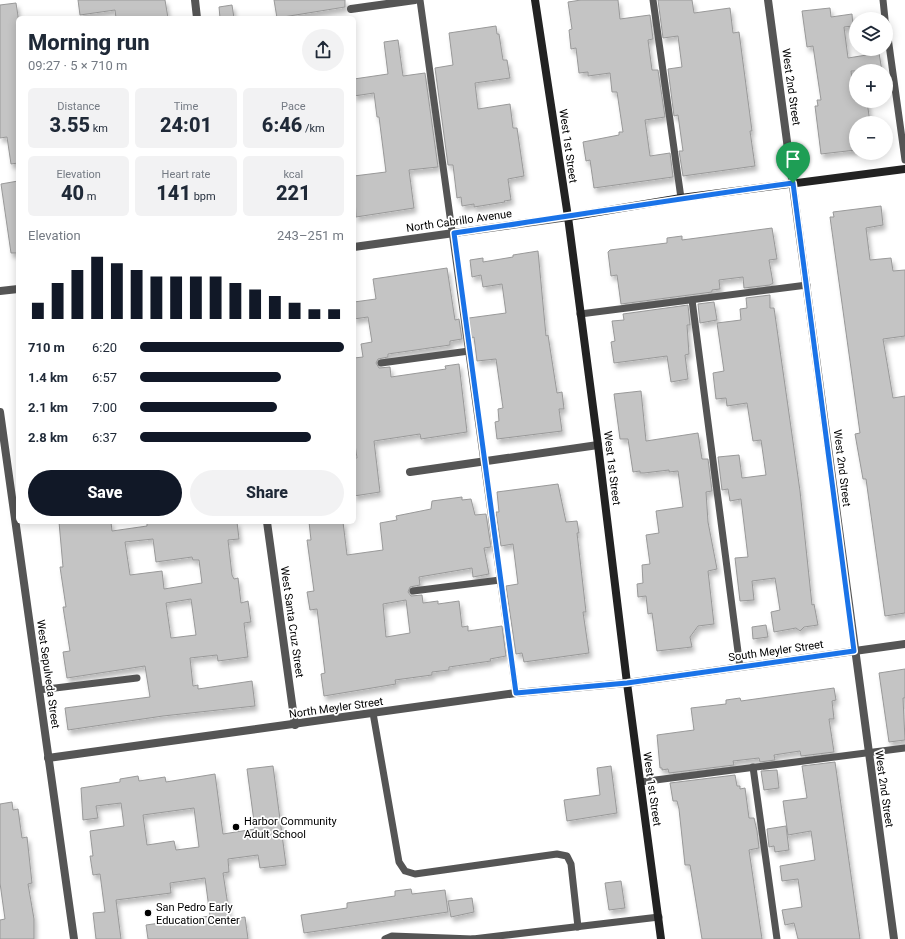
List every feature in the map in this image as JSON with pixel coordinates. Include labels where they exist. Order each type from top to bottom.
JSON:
[{"type":"street","points":[[195,0],[197,16]]},
{"type":"street","points":[[351,9],[416,0]]},
{"type":"street","name":"West 1st Street","points":[[535,0],[568,217],[661,939]]},
{"type":"street","name":"West 2nd Street","points":[[768,0],[807,285],[854,651],[894,939]]},
{"type":"street","points":[[568,217],[681,198],[905,168]]},
{"type":"street","name":"North Cabrillo Avenue","points":[[356,247],[568,217]]},
{"type":"street","points":[[0,291],[16,289]]},
{"type":"street","name":"West Sepulveda Street","points":[[0,412],[74,939]]},
{"type":"street","points":[[410,472],[598,445]]},
{"type":"street","name":"West Santa Cruz Street","points":[[267,524],[295,725]]},
{"type":"street","name":"South Meyler Street","points":[[627,683],[905,644]]},
{"type":"street","name":"North Meyler Street","points":[[48,758],[295,725],[516,693],[627,683]]},
{"type":"lane","points":[[420,0],[454,233],[516,693]]},
{"type":"lane","points":[[653,0],[681,198]]},
{"type":"lane","points":[[883,0],[884,12]]},
{"type":"lane","points":[[891,56],[905,160]]},
{"type":"lane","points":[[580,314],[807,285]]},
{"type":"lane","points":[[692,300],[740,666]]},
{"type":"lane","points":[[381,363],[469,351]]},
{"type":"lane","points":[[413,591],[500,580]]},
{"type":"lane","points":[[39,690],[137,678]]},
{"type":"lane","points":[[373,713],[399,862],[405,871],[415,874],[557,854],[567,856],[571,864],[578,927]]},
{"type":"lane","points":[[640,782],[905,748]]},
{"type":"lane","points":[[753,768],[777,939]]},
{"type":"lane","points":[[385,939],[392,936],[473,939],[659,917]]},
{"type":"building","points":[[78,0],[165,0],[168,16],[116,16],[115,10],[80,15]]},
{"type":"building","points":[[274,0],[345,0],[345,7],[289,16],[277,16]]},
{"type":"building","points":[[581,0],[618,0],[620,19],[650,15],[653,39],[648,40],[652,70],[658,70],[665,117],[645,120],[650,156],[670,153],[673,177],[594,188],[590,160],[586,161],[583,142],[619,135],[619,132],[623,132],[617,92],[612,92],[610,73],[588,76],[588,72],[579,73],[576,48],[571,49],[569,30],[572,29],[568,2]]},
{"type":"building","points":[[658,0],[692,0],[694,13],[730,8],[733,33],[739,32],[755,166],[683,176],[679,151],[683,151],[678,115],[674,116],[668,69],[682,67],[678,36],[663,38]]},
{"type":"building","points":[[16,3],[18,16],[16,16],[16,163],[11,164],[7,137],[0,138],[0,5]]},
{"type":"building","points":[[232,5],[234,16],[220,16],[219,7]]},
{"type":"building","points":[[830,8],[831,17],[849,14],[849,26],[844,27],[848,58],[860,56],[880,56],[881,64],[849,64],[849,108],[868,108],[869,116],[849,116],[849,151],[821,154],[815,106],[818,106],[817,100],[821,100],[813,46],[807,47],[802,11]]},
{"type":"building","points":[[496,26],[497,34],[499,34],[503,60],[507,60],[510,78],[475,83],[478,109],[510,104],[513,128],[517,128],[524,176],[508,179],[511,200],[474,207],[474,204],[462,206],[461,197],[457,198],[453,165],[448,165],[435,68],[453,65],[449,33]]},
{"type":"building","points":[[398,40],[403,76],[425,73],[438,167],[409,170],[414,208],[356,217],[356,176],[386,172],[379,117],[377,117],[374,93],[356,96],[356,79],[388,74],[384,42]]},
{"type":"building","points":[[16,181],[16,253],[11,253],[1,184]]},
{"type":"building","points":[[881,206],[883,225],[866,228],[870,260],[891,258],[893,271],[905,270],[905,336],[883,339],[893,398],[905,396],[905,613],[885,616],[866,479],[863,479],[855,434],[860,433],[830,217],[834,217],[833,212]]},
{"type":"building","points":[[772,228],[777,259],[769,260],[773,283],[770,285],[744,288],[743,277],[719,280],[720,289],[712,290],[712,292],[621,304],[617,275],[611,276],[608,252],[610,250],[667,243],[667,238],[682,236],[682,240]]},
{"type":"building","points":[[538,251],[546,336],[548,335],[557,393],[562,392],[564,409],[559,409],[562,431],[497,439],[495,422],[499,421],[498,409],[503,408],[496,359],[477,361],[474,337],[472,338],[469,318],[506,313],[502,284],[483,287],[481,275],[472,277],[470,260],[483,258],[483,262]]},
{"type":"building","points":[[447,268],[455,320],[459,319],[462,339],[450,341],[450,345],[388,354],[388,357],[378,359],[376,363],[379,368],[390,367],[391,377],[446,369],[445,366],[459,364],[467,432],[421,439],[420,434],[374,441],[380,492],[356,496],[356,358],[363,357],[361,344],[372,342],[368,317],[356,319],[356,302],[376,299],[373,279]]},
{"type":"building","points":[[770,295],[770,308],[774,308],[800,491],[812,605],[814,604],[818,625],[804,627],[800,631],[796,628],[774,632],[771,612],[780,610],[775,578],[752,581],[754,600],[740,601],[735,558],[748,557],[741,499],[730,501],[728,489],[722,490],[718,457],[739,455],[742,478],[766,475],[761,440],[753,441],[747,403],[727,406],[726,398],[716,399],[713,373],[724,371],[717,323],[741,320],[740,309],[747,308],[746,298]]},
{"type":"building","points":[[714,302],[717,320],[700,323],[698,304]]},
{"type":"building","points":[[688,305],[690,325],[687,325],[689,354],[685,355],[688,379],[671,382],[667,356],[614,363],[611,342],[615,341],[612,321],[624,320],[623,314]]},
{"type":"building","points":[[641,391],[646,441],[698,433],[702,459],[708,459],[712,491],[706,492],[708,522],[717,569],[708,571],[714,624],[698,626],[690,637],[692,647],[657,651],[652,613],[648,614],[646,596],[638,597],[637,584],[643,583],[642,565],[650,564],[646,535],[659,533],[656,511],[683,507],[678,471],[669,472],[669,470],[644,473],[640,473],[640,471],[633,472],[628,439],[620,439],[614,394]]},
{"type":"building","points":[[558,484],[566,522],[577,521],[586,612],[583,612],[589,653],[524,662],[522,653],[516,654],[506,586],[518,584],[513,544],[501,546],[496,512],[499,512],[497,492]]},
{"type":"building","points":[[462,497],[462,500],[471,499],[475,515],[486,514],[491,547],[484,548],[489,574],[473,577],[472,568],[419,577],[420,585],[410,587],[408,592],[411,596],[422,595],[423,603],[438,601],[438,604],[459,601],[462,627],[468,626],[468,631],[502,626],[506,656],[490,659],[491,661],[449,667],[449,670],[432,672],[432,675],[395,680],[396,684],[324,696],[321,674],[325,673],[317,609],[310,610],[307,592],[314,591],[307,540],[311,540],[309,524],[343,524],[347,555],[383,550],[380,523],[397,520],[396,516],[431,509],[432,501]],"holes":[[[406,600],[410,633],[386,637],[383,604]]]},
{"type":"building","points":[[59,524],[111,524],[112,531],[147,526],[147,524],[237,524],[239,539],[228,540],[232,575],[234,579],[238,578],[241,603],[248,601],[251,622],[244,623],[248,657],[218,661],[217,655],[190,658],[193,686],[198,685],[198,689],[252,681],[255,706],[163,716],[68,730],[65,708],[150,697],[145,666],[67,678],[63,652],[70,651],[63,607],[66,607],[60,567],[63,567]],"holes":[[[153,539],[156,562],[192,557],[193,560],[199,560],[202,583],[164,589],[162,571],[130,575],[125,542]],[[191,599],[196,635],[171,638],[166,603]]]},
{"type":"building","points":[[766,625],[768,637],[753,639],[752,627]]},
{"type":"building","points":[[905,669],[905,698],[903,698],[905,740],[889,742],[879,673]]},
{"type":"building","points":[[834,688],[836,700],[832,701],[834,719],[829,719],[834,752],[801,756],[800,751],[774,755],[775,760],[760,762],[759,758],[733,761],[734,765],[669,773],[668,769],[662,770],[662,768],[660,768],[657,735],[694,730],[691,708],[726,704],[726,700],[740,698],[741,701]]},
{"type":"building","points":[[835,762],[860,939],[798,939],[794,923],[785,925],[782,910],[802,907],[798,879],[782,881],[780,866],[815,860],[811,831],[788,835],[783,801],[807,798],[802,766]]},
{"type":"building","points":[[273,766],[286,865],[260,868],[258,855],[228,859],[229,872],[223,873],[230,919],[245,917],[248,939],[148,939],[146,925],[210,916],[205,878],[170,883],[171,893],[116,900],[121,939],[96,939],[93,913],[105,912],[100,874],[93,875],[90,856],[93,856],[90,831],[124,826],[121,803],[96,806],[98,818],[83,820],[81,788],[120,782],[120,779],[138,776],[139,781],[165,777],[166,782],[215,774],[223,834],[255,829],[247,769]],"holes":[[[194,808],[199,847],[176,850],[174,841],[147,845],[143,815]]]},
{"type":"building","points":[[611,766],[617,813],[567,821],[564,800],[600,795],[597,768]]},
{"type":"building","points":[[777,770],[779,788],[764,790],[761,771]]},
{"type":"building","points":[[735,775],[737,786],[740,786],[740,789],[745,788],[749,818],[754,818],[757,831],[759,848],[749,850],[762,939],[702,939],[690,865],[685,865],[679,809],[677,801],[673,801],[670,783]]},
{"type":"building","points":[[12,802],[13,810],[18,809],[22,838],[27,837],[32,883],[28,884],[34,919],[34,939],[0,939],[0,920],[5,919],[0,883],[0,804]]},
{"type":"building","points":[[786,826],[789,850],[775,852],[774,846],[769,847],[767,829]]},
{"type":"building","points":[[621,881],[625,908],[609,910],[605,883]]},
{"type":"building","points":[[411,889],[412,894],[445,890],[448,912],[304,933],[301,915],[347,908],[347,903],[395,896],[395,891]]},
{"type":"building","points":[[472,898],[474,912],[451,917],[448,901]]},
{"type":"place","name":"Harbor Community Adult School","points":[[236,827]]},
{"type":"place","name":"San Pedro Early Education Center","points":[[148,913]]},
{"type":"route","points":[[793,183],[854,651],[627,683],[516,693],[454,233],[568,217],[681,198],[793,183]]}]
